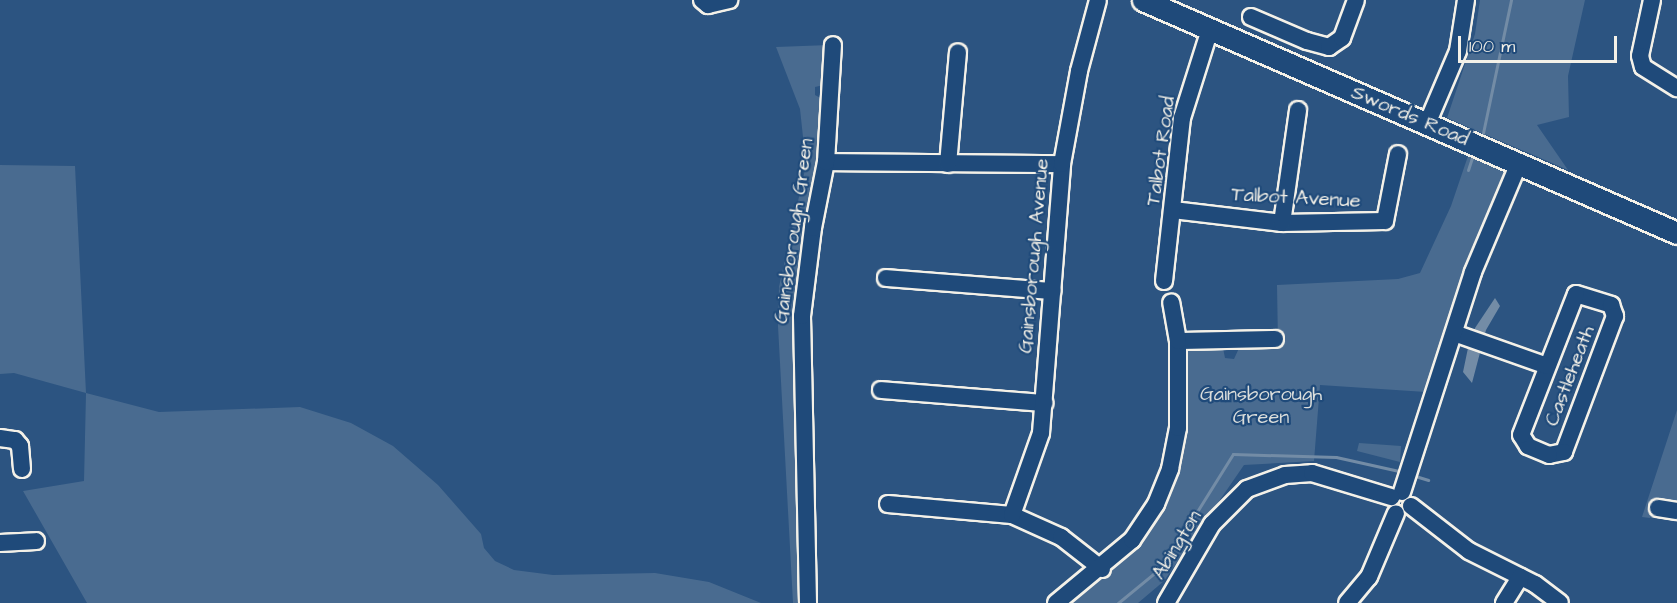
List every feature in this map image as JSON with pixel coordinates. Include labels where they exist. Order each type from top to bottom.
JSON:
[{"type":"main road","name":"Swords Road","points":[[1143,0],[1677,233]]},
{"type":"street","points":[[702,0],[708,5],[729,0]]},
{"type":"street","name":"Gainsborough Avenue","points":[[1012,515],[1035,456],[1044,403],[1062,164],[1083,52],[1098,0]]},
{"type":"street","points":[[1251,17],[1306,41],[1329,46],[1342,38],[1356,0]]},
{"type":"street","points":[[1427,124],[1458,51],[1466,0]]},
{"type":"street","points":[[1652,0],[1641,62],[1656,79],[1677,88]]},
{"type":"street","name":"Talbot Road","points":[[1164,281],[1182,118],[1210,28]]},
{"type":"street","name":"Gainsborough Green","points":[[808,603],[802,316],[813,228],[826,162],[833,45]]},
{"type":"street","points":[[948,164],[958,52]]},
{"type":"street","points":[[1282,223],[1298,110]]},
{"type":"street","name":"Talbot Avenue","points":[[1173,210],[1282,223],[1385,221],[1398,154]]},
{"type":"street","points":[[826,162],[1062,164]]},
{"type":"street","points":[[1347,603],[1369,577],[1403,492],[1473,272],[1519,163]]},
{"type":"street","points":[[886,278],[1052,291]]},
{"type":"street","name":"Castleheath","points":[[1576,294],[1611,305],[1615,316],[1564,452],[1557,455],[1528,446],[1521,435],[1547,366],[1576,294]]},
{"type":"street","points":[[1056,603],[1102,568],[1132,540],[1156,504],[1170,469],[1178,428],[1178,341],[1171,303]]},
{"type":"street","name":"Castleheath","points":[[1454,333],[1547,366]]},
{"type":"street","points":[[1178,341],[1275,339]]},
{"type":"street","points":[[881,390],[1044,403]]},
{"type":"street","points":[[0,438],[15,440],[20,446],[22,469]]},
{"type":"street","name":"Abington","points":[[1166,603],[1212,524],[1247,489],[1285,475],[1312,473],[1403,492],[1469,551],[1520,577],[1560,603]]},
{"type":"street","points":[[888,504],[1012,515],[1061,537],[1102,568]]},
{"type":"street","points":[[1658,508],[1677,511]]},
{"type":"street","points":[[0,543],[36,541]]},
{"type":"street","points":[[1504,603],[1520,577]]},
{"type":"green space","points":[[1480,0],[1585,0],[1568,76],[1569,117],[1537,125],[1568,170],[1447,118],[1475,34]]},
{"type":"green space","points":[[829,45],[828,84],[815,87],[815,95],[826,101],[823,150],[804,244],[803,603],[793,603],[778,326],[779,287],[806,165],[800,109],[776,47]]},
{"type":"green space","name":"Gainsborough Green","points":[[1468,156],[1506,173],[1505,179],[1452,310],[1426,392],[1320,385],[1314,461],[1244,465],[1164,581],[1138,603],[1064,603],[1153,520],[1185,350],[1223,348],[1225,358],[1234,359],[1240,346],[1278,344],[1277,285],[1398,279],[1420,273],[1451,206]]},
{"type":"green space","points":[[0,165],[75,166],[86,393],[14,373],[0,374]]},
{"type":"green space","points":[[86,393],[159,412],[300,407],[351,423],[393,446],[438,485],[481,534],[484,548],[495,561],[514,570],[553,575],[655,573],[709,582],[761,603],[87,603],[23,491],[84,481]]},
{"type":"green space","points":[[1677,410],[1677,505],[1654,504],[1650,518],[1642,517]]},
{"type":"green space","points":[[1359,443],[1401,446],[1400,462],[1357,451]]},
{"type":"shaded area","points":[[1495,298],[1500,306],[1486,330],[1472,383],[1463,372],[1468,348],[1475,328]]},
{"type":"waterway","points":[[1483,133],[1511,0]]},
{"type":"waterway","points":[[1468,170],[1472,158]]},
{"type":"waterway","points":[[1233,454],[1336,457],[1403,472]]},
{"type":"waterway","points":[[1118,603],[1163,566],[1233,454]]},
{"type":"waterway","points":[[1412,475],[1428,480]]}]
